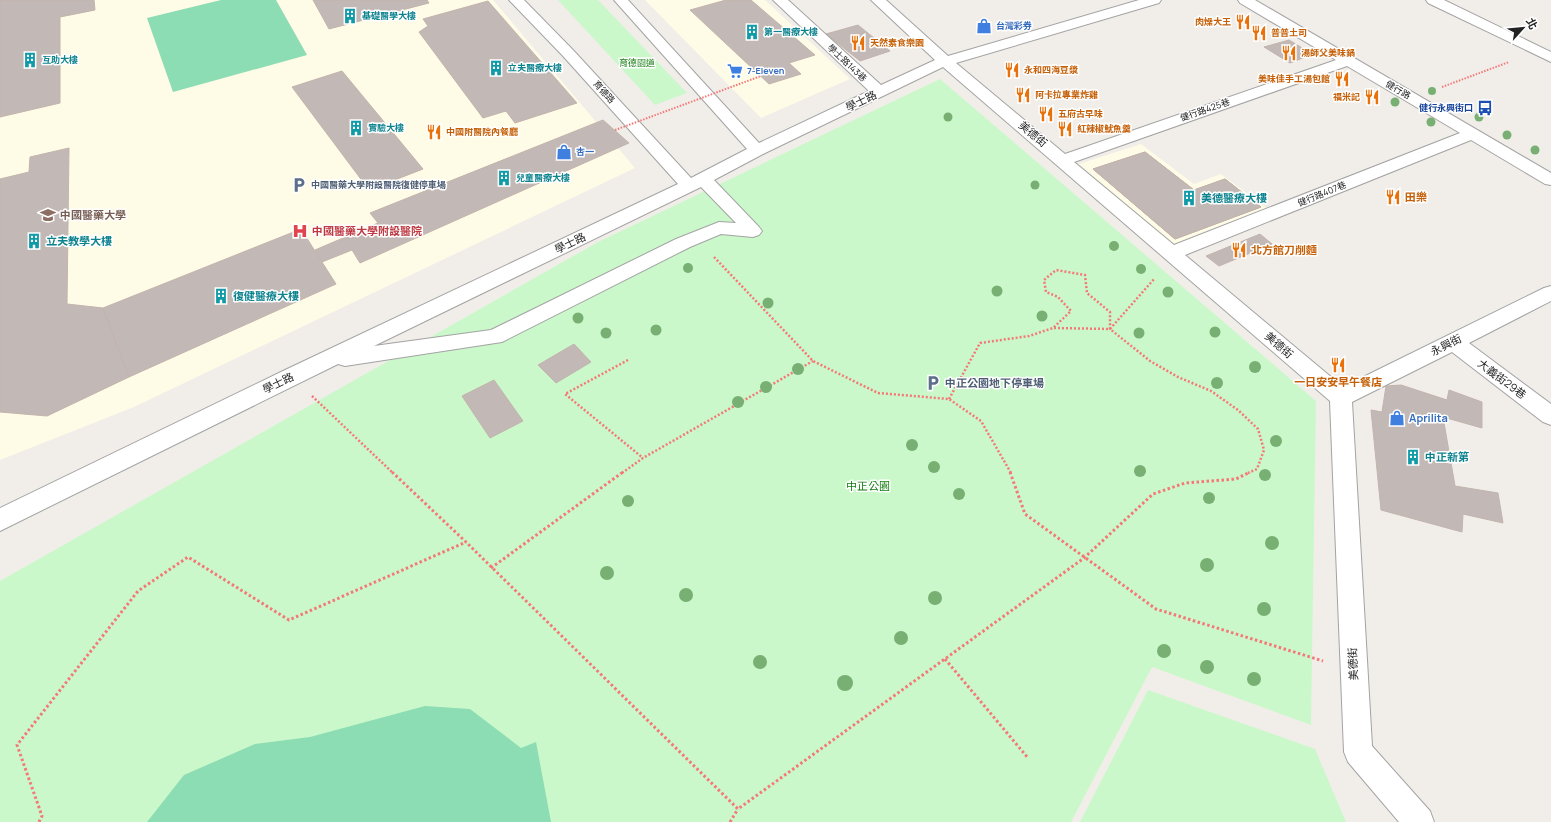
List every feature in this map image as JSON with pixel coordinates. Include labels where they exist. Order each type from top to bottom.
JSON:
[{"type":"street","name":"育德路","points":[[324,361],[495,337],[694,238],[719,228],[753,231],[696,182],[516,0]]},
{"type":"street","points":[[622,0],[757,150]]},
{"type":"street","name":"學士路143巷","points":[[780,0],[878,92]]},
{"type":"street","name":"美德街","points":[[878,0],[945,61],[1341,398],[1358,752],[1419,822]]},
{"type":"street","name":"學士路","points":[[0,520],[291,377],[696,182],[757,150],[945,61],[1154,0]]},
{"type":"street","name":"健行路","points":[[1245,0],[1551,180]]},
{"type":"street","points":[[1433,0],[1544,49],[1551,58]]},
{"type":"street","name":"健行路425巷","points":[[1063,160],[1348,61]]},
{"type":"street","name":"健行路407巷","points":[[1172,253],[1472,134]]},
{"type":"street","name":"永興街","points":[[1341,398],[1551,293]]},
{"type":"street","name":"大義街29巷","points":[[1453,342],[1551,416]]},
{"type":"path","points":[[1412,99],[1544,49]]},
{"type":"path","points":[[616,130],[761,76]]},
{"type":"path","points":[[713,256],[813,361],[878,393],[949,400],[982,421],[1009,469],[1025,514],[1156,609],[1353,671]]},
{"type":"path","points":[[1053,328],[1071,311],[1058,297],[1046,292],[1044,280],[1056,270],[1085,275],[1087,293],[1110,312],[1110,329]]},
{"type":"path","points":[[1110,329],[1155,278]]},
{"type":"path","points":[[730,822],[738,809],[1084,558],[1153,494],[1186,483],[1236,479],[1257,469],[1264,450],[1258,429],[1238,410],[1211,391],[1178,377],[1150,361],[1110,329],[1053,328],[1029,336],[980,343],[949,400]]},
{"type":"path","points":[[628,360],[565,394],[643,458]]},
{"type":"path","points":[[491,568],[643,458],[813,361]]},
{"type":"path","points":[[291,377],[466,542],[738,809]]},
{"type":"path","points":[[38,822],[42,816],[17,745],[138,591],[188,557],[289,620],[466,542]]},
{"type":"path","points":[[945,659],[1028,758]]},
{"type":"shaded area","name":"中國醫藥大學附設醫院","points":[[0,0],[493,0],[635,168],[134,407],[0,460]]},
{"type":"shaded area","points":[[645,0],[765,0],[850,79],[761,118]]},
{"type":"shaded area","name":"美德醫療大樓","points":[[1141,144],[1194,184],[1221,174],[1268,209],[1174,245],[1079,164]]},
{"type":"green space","points":[[221,0],[276,0],[307,55],[173,92],[147,18]]},
{"type":"green space","name":"育德園道","points":[[558,0],[598,0],[687,93],[655,105]]},
{"type":"green space","name":"中正公園","points":[[940,79],[1316,401],[1311,725],[1152,667],[1071,822],[0,822],[0,581],[598,242]]},
{"type":"green space","points":[[1148,690],[1315,749],[1346,822],[1080,822]]},
{"type":"green space","points":[[425,706],[470,709],[521,748],[536,742],[551,822],[147,822],[184,775],[255,744],[310,737]]},
{"type":"building","name":"互助大樓","points":[[0,0],[94,0],[95,10],[60,17],[60,103],[0,117]]},
{"type":"building","name":"基礎醫學大樓","points":[[313,0],[427,0],[429,3],[329,29]]},
{"type":"building","name":"第一醫療大樓","points":[[726,0],[751,0],[815,55],[789,63],[801,74],[769,84],[690,10]]},
{"type":"building","name":"立夫醫療大樓","points":[[488,1],[577,103],[515,123],[506,111],[483,118],[419,32],[428,26],[423,19]]},
{"type":"building","name":"天然素食樂園","points":[[858,25],[890,51],[860,61],[826,34]]},
{"type":"building","name":"湯師父美味鍋","points":[[1289,40],[1304,49],[1308,56],[1290,63],[1264,47]]},
{"type":"building","name":"實驗大樓","points":[[342,71],[423,169],[369,190],[292,87]]},
{"type":"building","name":"兒童醫療大樓","points":[[603,120],[629,143],[360,263],[352,250],[322,262],[315,250],[378,223],[370,213]]},
{"type":"building","name":"立夫教學大樓","points":[[69,148],[67,304],[103,308],[129,377],[47,416],[0,412],[0,179],[29,172],[30,157]]},
{"type":"building","name":"美德醫療大樓","points":[[1145,152],[1194,190],[1225,179],[1261,207],[1175,239],[1093,169]]},
{"type":"building","name":"美德醫療大樓","points":[[1145,152],[1194,190],[1225,179],[1261,207],[1175,239],[1093,169]]},
{"type":"building","name":"復健醫療大樓","points":[[301,229],[336,284],[129,377],[103,308]]},
{"type":"building","name":"北方館刀削麵","points":[[1260,234],[1272,244],[1219,266],[1206,256]]},
{"type":"building","points":[[574,344],[591,362],[556,383],[538,365]]},
{"type":"building","points":[[494,380],[523,421],[490,438],[462,396]]},
{"type":"building","name":"中正新第","points":[[1401,385],[1447,400],[1449,390],[1482,402],[1482,428],[1443,417],[1455,486],[1498,493],[1503,523],[1463,514],[1462,532],[1381,510],[1371,410],[1382,412],[1386,386]]},
{"type":"place","name":"基礎醫學大樓","points":[[350,16]]},
{"type":"place","name":"肉燥大王","points":[[1243,22]]},
{"type":"place","name":"台灣彩券","points":[[984,26]]},
{"type":"place","name":"第一醫療大樓","points":[[752,32]]},
{"type":"place","name":"普普土司","points":[[1259,33]]},
{"type":"place","name":"天然素食樂園","points":[[858,43]]},
{"type":"place","name":"湯師父美味鍋","points":[[1289,53]]},
{"type":"place","name":"互助大樓","points":[[30,60]]},
{"type":"place","name":"立夫醫療大樓","points":[[496,68]]},
{"type":"place","name":"永和四海豆漿","points":[[1012,70]]},
{"type":"place","name":"7-Eleven","points":[[735,71]]},
{"type":"place","name":"美味佳手工湯包館","points":[[1342,79]]},
{"type":"place","name":"阿卡拉專業炸雞","points":[[1023,95]]},
{"type":"place","name":"福米記","points":[[1372,97]]},
{"type":"place","name":"健行永興街口","points":[[1485,108]]},
{"type":"place","name":"五府古早味","points":[[1046,114]]},
{"type":"place","name":"實驗大樓","points":[[356,128]]},
{"type":"place","name":"紅辣椒魷魚羹","points":[[1065,129]]},
{"type":"place","name":"中國附醫院內餐廳","points":[[434,132]]},
{"type":"place","name":"杏一","points":[[564,152]]},
{"type":"place","name":"兒童醫療大樓","points":[[504,178]]},
{"type":"place","name":"中國醫藥大學附設醫院復健停車場","points":[[299,185]]},
{"type":"place","name":"田樂","points":[[1393,197]]},
{"type":"place","name":"美德醫療大樓","points":[[1189,198]]},
{"type":"place","name":"中國醫藥大學","points":[[48,215]]},
{"type":"place","name":"中國醫藥大學附設醫院","points":[[300,231]]},
{"type":"place","name":"立夫教學大樓","points":[[34,241]]},
{"type":"place","name":"北方館刀削麵","points":[[1239,250]]},
{"type":"place","name":"復健醫療大樓","points":[[221,296]]},
{"type":"place","name":"一日安安早午餐店","points":[[1338,365]]},
{"type":"place","name":"中正公園地下停車場","points":[[933,383]]},
{"type":"place","name":"Aprilita","points":[[1397,418]]},
{"type":"place","name":"中正新第","points":[[1413,457]]}]
